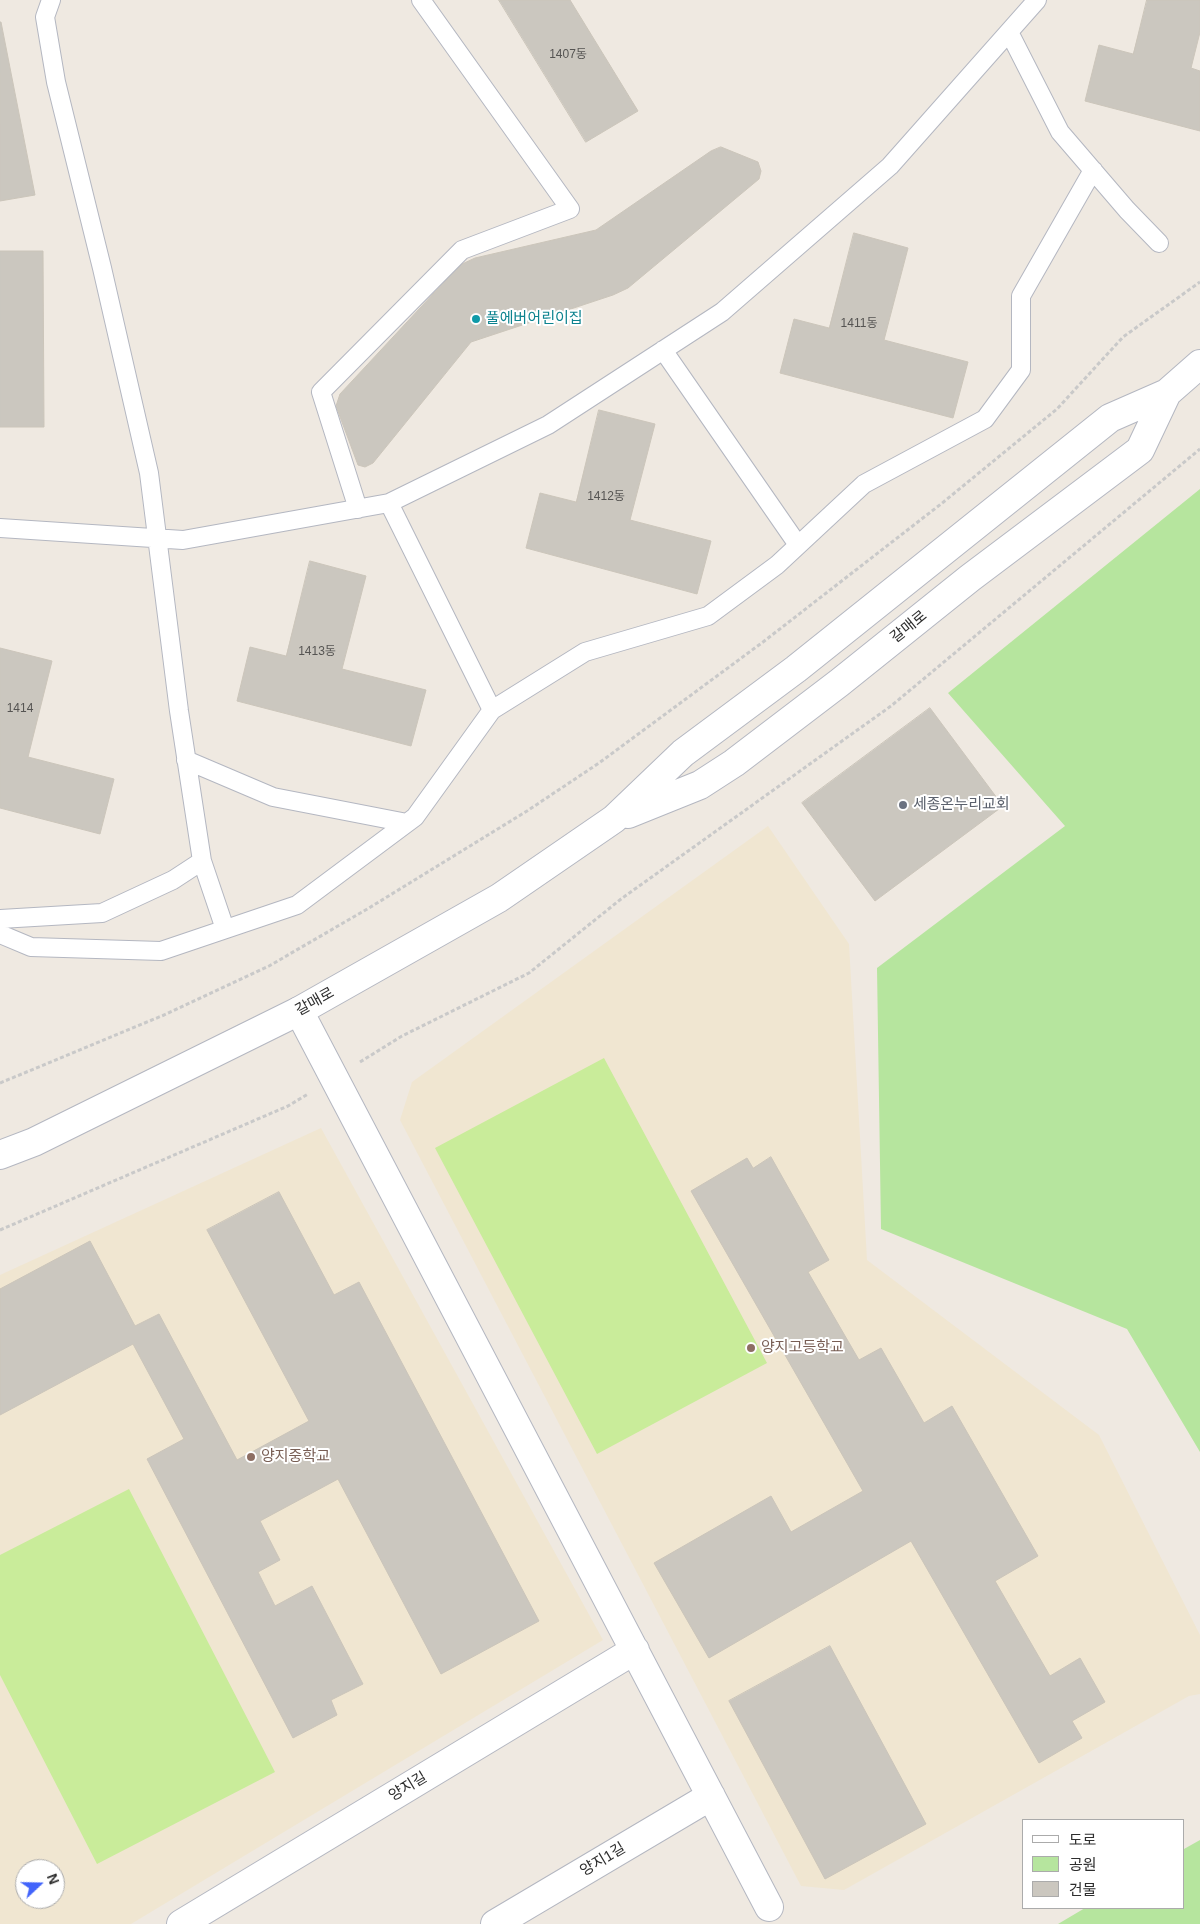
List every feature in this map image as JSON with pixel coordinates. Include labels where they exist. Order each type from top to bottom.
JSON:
[{"type":"street","name":"갈매로","points":[[0,1155],[34,1142],[299,1011],[499,898],[614,819],[683,753],[804,663],[1110,418],[1166,393],[1200,364]]},
{"type":"street","name":"갈매로","points":[[614,819],[700,785],[734,763],[839,683],[970,578],[1140,450],[1166,393]]},
{"type":"street","points":[[299,1011],[769,1907]]},
{"type":"street","name":"양지길","points":[[181,1924],[635,1650]]},
{"type":"street","name":"양지1길","points":[[495,1924],[711,1796]]},
{"type":"lane","points":[[51,0],[46,16],[56,82],[102,268],[149,473],[186,760],[202,861],[225,929]]},
{"type":"lane","points":[[358,509],[321,392],[462,250],[570,209],[421,0]]},
{"type":"lane","points":[[0,528],[183,540],[358,509],[389,503],[548,425],[722,312],[890,166],[1037,0]]},
{"type":"lane","points":[[1009,32],[1060,132],[1126,210],[1159,243]]},
{"type":"lane","points":[[0,934],[31,947],[161,951],[297,905],[415,817],[492,710],[585,652],[708,616],[777,565],[864,484],[985,419],[1020,370],[1021,296],[1093,170]]},
{"type":"lane","points":[[663,350],[798,545]]},
{"type":"lane","points":[[389,503],[492,710]]},
{"type":"lane","points":[[186,760],[273,797],[407,823]]},
{"type":"lane","points":[[0,919],[102,912],[173,880],[202,861]]},
{"type":"path","points":[[0,1083],[164,1016],[269,966],[377,903],[527,811],[575,779],[762,642],[941,504],[1057,408],[1123,337],[1200,282]]},
{"type":"path","points":[[0,1230],[288,1106],[402,1036],[529,972],[621,900],[892,706],[1200,449]]},
{"type":"shaded area","name":"양지고등학교","points":[[768,826],[849,944],[867,1260],[1099,1435],[1200,1635],[1200,1694],[1189,1696],[844,1890],[801,1886],[400,1120],[412,1082]]},
{"type":"shaded area","name":"양지중학교","points":[[321,1128],[603,1640],[131,1924],[0,1924],[0,1275]]},
{"type":"green space","points":[[1200,489],[1200,1452],[1127,1329],[881,1229],[877,968],[1065,826],[948,693]]},
{"type":"green space","points":[[604,1058],[767,1363],[597,1454],[435,1148]]},
{"type":"green space","points":[[129,1489],[275,1772],[97,1864],[0,1675],[0,1555]]},
{"type":"green space","points":[[1200,1840],[1200,1924],[1058,1924],[1083,1909],[1185,1909],[1185,1848]]},
{"type":"building","points":[[499,0],[570,0],[638,111],[586,142]]},
{"type":"building","points":[[1147,0],[1200,0],[1200,32],[1191,68],[1200,71],[1200,131],[1085,101],[1099,45],[1133,54]]},
{"type":"building","points":[[0,22],[35,195],[0,201]]},
{"type":"building","name":"풀에버어린이집","points":[[721,147],[758,162],[761,171],[759,179],[628,288],[613,295],[471,342],[373,463],[365,467],[358,465],[336,406],[340,394],[460,265],[475,258],[596,230],[711,151]]},
{"type":"building","points":[[854,233],[908,248],[884,340],[968,362],[953,418],[780,373],[794,319],[829,328]]},
{"type":"building","points":[[0,251],[43,251],[44,427],[0,427]]},
{"type":"building","points":[[599,410],[655,424],[630,520],[711,541],[697,594],[526,548],[540,493],[576,502]]},
{"type":"building","points":[[310,561],[366,576],[342,669],[426,690],[411,746],[237,701],[250,647],[286,656]]},
{"type":"building","points":[[0,648],[52,661],[28,757],[114,779],[100,834],[0,808]]},
{"type":"building","name":"세종온누리교회","points":[[930,708],[1003,806],[875,901],[802,803]]},
{"type":"building","points":[[771,1157],[829,1260],[808,1272],[859,1360],[881,1348],[924,1423],[952,1406],[1038,1556],[995,1581],[1050,1676],[1080,1658],[1105,1702],[1072,1721],[1082,1738],[1039,1763],[911,1541],[709,1658],[654,1563],[771,1496],[791,1532],[863,1491],[691,1191],[747,1158],[753,1168]]},
{"type":"building","points":[[279,1192],[334,1295],[359,1282],[539,1621],[441,1674],[338,1479],[260,1521],[280,1560],[258,1572],[275,1606],[312,1586],[363,1684],[331,1700],[337,1715],[293,1738],[147,1459],[184,1439],[133,1344],[0,1415],[0,1289],[90,1241],[135,1326],[159,1314],[237,1460],[309,1421],[207,1230]]},
{"type":"building","points":[[830,1646],[926,1824],[825,1879],[729,1701]]},
{"type":"place","name":"풀에버어린이집","points":[[476,319]]},
{"type":"place","name":"세종온누리교회","points":[[903,805]]},
{"type":"place","name":"양지고등학교","points":[[751,1348]]},
{"type":"place","name":"양지중학교","points":[[251,1457]]}]
